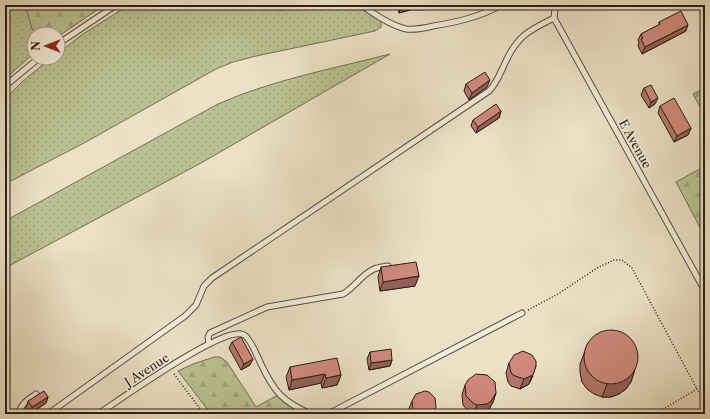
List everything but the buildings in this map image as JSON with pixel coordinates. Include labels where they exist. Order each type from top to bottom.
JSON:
[{"type":"lane","points":[[66,39],[116,5]]},
{"type":"lane","points":[[362,5],[387,21],[401,27],[412,29],[484,14],[501,5]]},
{"type":"lane","name":"E Avenue","points":[[554,5],[556,9],[554,18],[705,290]]},
{"type":"lane","points":[[48,414],[185,316],[196,305],[204,286],[212,278],[489,91],[520,39],[531,30],[554,18]]},
{"type":"lane","points":[[5,86],[29,66]]},
{"type":"lane","points":[[209,344],[208,337],[210,333],[267,307],[344,294],[368,273],[375,269],[394,265]]},
{"type":"lane","points":[[328,414],[522,313]]},
{"type":"lane","name":"J Avenue","points":[[98,414],[169,367],[209,344],[230,335],[241,334],[245,335],[251,344],[274,389],[285,400],[311,414]]},
{"type":"lane","points":[[19,414],[23,403],[36,394]]},
{"type":"path","points":[[522,313],[558,294],[602,265],[614,260],[622,260],[632,268],[705,402]]},
{"type":"path","points":[[169,367],[204,414]]},
{"type":"path","points":[[655,414],[697,389]]},
{"type":"green space","points":[[5,5],[104,5],[66,31],[66,26],[26,26],[26,60],[5,79]]},
{"type":"green space","points":[[25,5],[104,5],[66,31],[66,26],[31,26]]},
{"type":"green space","points":[[129,5],[272,5],[275,8],[283,10],[294,5],[359,5],[381,21],[381,27],[375,31],[256,56],[233,62],[216,69],[84,143],[5,184],[5,99],[41,66],[66,66],[66,47],[83,34]]},
{"type":"green space","points":[[409,5],[441,5],[430,9],[410,10]]},
{"type":"green space","points":[[390,54],[201,163],[5,268],[5,221],[218,104],[260,88],[324,70]]},
{"type":"green space","points":[[705,88],[705,116],[693,94]]},
{"type":"green space","points":[[705,166],[705,237],[676,182]]},
{"type":"green space","points":[[214,357],[220,357],[227,362],[256,407],[278,395],[290,406],[304,414],[211,414],[178,371]]}]
